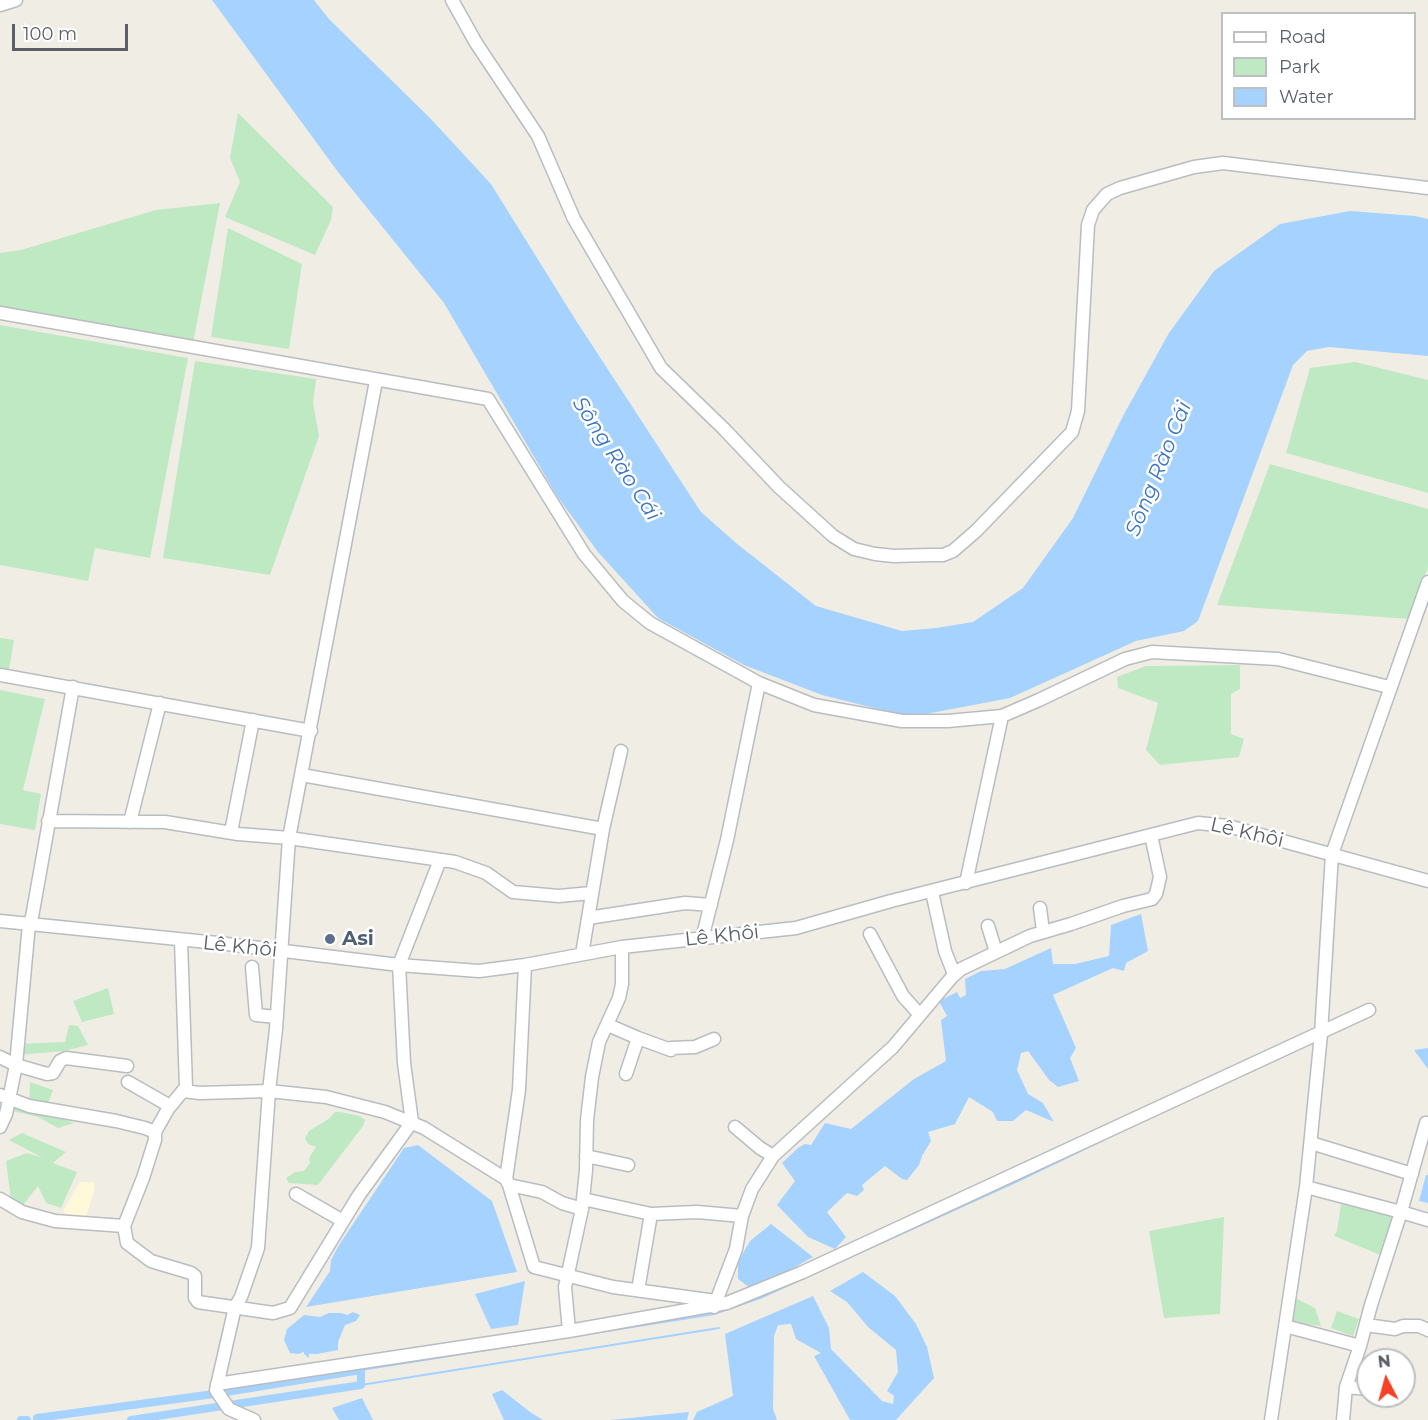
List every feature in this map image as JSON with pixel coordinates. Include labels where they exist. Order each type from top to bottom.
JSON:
[{"type":"street","points":[[0,5],[16,0]]},
{"type":"street","points":[[452,0],[476,42],[540,141],[574,219],[661,368],[724,429],[779,488],[833,536],[854,549],[875,554],[943,555],[953,551],[976,531],[1072,432],[1078,411],[1088,225],[1096,205],[1111,192],[1194,167],[1223,163],[1428,189]]},
{"type":"street","points":[[0,313],[488,399],[584,554],[623,601],[650,623],[759,682],[814,705],[902,720],[948,722],[1002,716],[1125,658],[1152,652],[1278,659],[1389,687]]},
{"type":"street","points":[[254,1420],[228,1407],[217,1387],[236,1307],[258,1248],[289,838],[376,381]]},
{"type":"street","points":[[1271,1420],[1311,1143],[1321,1034],[1332,854],[1389,687],[1428,582]]},
{"type":"street","points":[[0,675],[311,731]]},
{"type":"street","points":[[702,939],[731,819],[759,682]]},
{"type":"street","points":[[0,1127],[5,1097],[16,1065],[29,924],[73,687]]},
{"type":"street","points":[[130,822],[160,703]]},
{"type":"street","points":[[966,883],[1002,716]]},
{"type":"street","points":[[231,832],[253,720]]},
{"type":"street","points":[[582,954],[603,829],[621,751]]},
{"type":"street","points":[[302,775],[603,829]]},
{"type":"street","points":[[48,821],[165,822],[289,838],[455,862],[486,873],[513,892],[559,896],[591,893]]},
{"type":"street","name":"Lê Khôi","points":[[0,921],[399,965],[479,971],[622,947],[796,928],[1198,823],[1212,823],[1428,881]]},
{"type":"street","points":[[715,1304],[736,1249],[741,1216],[752,1189],[773,1156],[882,1058],[954,974],[1043,931],[1152,899],[1156,894],[1160,877],[1151,835]]},
{"type":"street","points":[[181,941],[186,1088],[170,1106],[155,1132],[155,1140],[143,1178],[124,1226],[127,1243],[151,1261],[195,1276],[195,1298],[198,1302],[273,1313],[290,1308],[358,1195],[412,1122],[404,1063],[399,965],[440,860]]},
{"type":"street","points":[[932,891],[945,951],[954,974]]},
{"type":"street","points":[[588,918],[685,903],[711,905]]},
{"type":"street","points":[[1040,908],[1043,931]]},
{"type":"street","points":[[988,926],[996,952]]},
{"type":"street","points":[[870,934],[903,996],[920,1015]]},
{"type":"street","points":[[569,1331],[565,1287],[582,1204],[587,1120],[594,1063],[599,1042],[619,998],[622,984],[622,947]]},
{"type":"street","points":[[525,965],[519,1090],[507,1182],[532,1264],[534,1267],[567,1277],[715,1304]]},
{"type":"street","points":[[252,967],[256,1015],[277,1017]]},
{"type":"street","points":[[217,1387],[569,1331],[715,1304],[803,1272],[1370,1010]]},
{"type":"street","points":[[608,1025],[671,1049],[695,1047],[714,1039]]},
{"type":"street","points":[[626,1074],[638,1038]]},
{"type":"street","points":[[0,1057],[16,1065],[47,1074],[53,1073],[60,1061],[66,1058],[128,1066]]},
{"type":"street","points":[[128,1082],[170,1106]]},
{"type":"street","points":[[183,1091],[200,1093],[269,1091],[326,1098],[385,1112],[412,1122],[507,1182],[542,1192],[562,1203],[651,1214],[697,1212],[741,1216]]},
{"type":"street","points":[[5,1097],[29,1106],[116,1121],[155,1132]]},
{"type":"street","points":[[1343,1420],[1346,1388],[1427,1121]]},
{"type":"street","points":[[735,1127],[773,1156]]},
{"type":"street","points":[[1311,1143],[1412,1173]]},
{"type":"street","points":[[586,1156],[628,1165]]},
{"type":"street","points":[[1306,1187],[1428,1220]]},
{"type":"street","points":[[296,1194],[343,1221]]},
{"type":"street","points":[[0,1199],[22,1212],[55,1221],[124,1226]]},
{"type":"street","points":[[638,1290],[651,1214]]},
{"type":"street","points":[[1366,1325],[1395,1329],[1403,1326],[1419,1326],[1428,1330]]},
{"type":"street","points":[[1285,1326],[1360,1346]]},
{"type":"street","points":[[1346,1388],[1356,1388]]},
{"type":"shaded area","points":[[80,1182],[94,1182],[94,1192],[85,1219],[73,1220],[63,1211]]},
{"type":"green space","points":[[238,113],[333,207],[331,220],[315,255],[225,217],[240,182],[230,158]]},
{"type":"green space","points":[[220,203],[193,343],[0,306],[0,253],[21,250],[156,210]]},
{"type":"green space","points":[[228,228],[302,264],[289,349],[211,337]]},
{"type":"green space","points":[[0,325],[188,358],[150,558],[95,548],[88,581],[0,565]]},
{"type":"green space","points":[[195,361],[316,379],[313,403],[319,436],[270,575],[163,558]]},
{"type":"green space","points":[[1355,362],[1428,380],[1428,493],[1286,453],[1310,368]]},
{"type":"green space","points":[[1270,464],[1428,509],[1428,567],[1409,619],[1217,605]]},
{"type":"green space","points":[[0,638],[14,640],[8,675],[0,673]]},
{"type":"green space","points":[[1240,665],[1240,689],[1231,694],[1231,734],[1244,739],[1239,757],[1160,765],[1146,750],[1158,703],[1118,688],[1117,677],[1146,666]]},
{"type":"green space","points":[[0,690],[45,699],[23,790],[41,794],[35,830],[0,824]]},
{"type":"green space","points":[[108,988],[114,1014],[82,1022],[73,1001]]},
{"type":"green space","points":[[69,1025],[78,1026],[88,1045],[64,1051],[16,1055],[15,1044],[65,1042]]},
{"type":"green space","points":[[30,1082],[53,1090],[46,1108],[31,1107],[74,1123],[58,1128],[38,1117],[8,1110],[10,1099],[29,1106]]},
{"type":"green space","points":[[335,1112],[360,1116],[365,1120],[363,1126],[318,1185],[289,1183],[286,1178],[295,1172],[304,1171],[310,1163],[309,1158],[316,1147],[308,1144],[305,1138],[309,1131],[330,1118]]},
{"type":"green space","points":[[22,1133],[66,1152],[53,1163],[77,1172],[61,1208],[46,1203],[38,1186],[23,1205],[11,1200],[6,1161],[27,1153],[43,1158],[9,1140]]},
{"type":"green space","points":[[1341,1204],[1393,1217],[1383,1256],[1334,1236],[1337,1231]]},
{"type":"green space","points":[[1224,1217],[1220,1314],[1164,1318],[1149,1231]]},
{"type":"green space","points":[[1297,1299],[1315,1308],[1321,1326],[1290,1322]]},
{"type":"green space","points":[[1337,1311],[1359,1319],[1353,1336],[1331,1328]]},
{"type":"water","name":"Sông Rào Cái","points":[[212,0],[314,0],[329,19],[430,118],[491,184],[575,319],[701,512],[736,543],[816,606],[902,631],[973,622],[1023,588],[1073,518],[1123,416],[1169,333],[1214,271],[1280,224],[1350,211],[1428,219],[1428,356],[1329,347],[1307,351],[1293,365],[1198,621],[1184,631],[1136,641],[1010,698],[910,717],[822,695],[744,665],[658,618],[598,552],[557,496],[444,303],[338,172]]},
{"type":"water","points":[[1141,914],[1148,951],[1126,963],[1124,971],[1113,968],[1053,995],[1076,1048],[1070,1058],[1079,1081],[1058,1087],[1049,1080],[1028,1051],[1021,1053],[1017,1070],[1028,1094],[1043,1103],[1054,1122],[1026,1110],[1013,1121],[997,1121],[993,1112],[969,1097],[955,1124],[928,1132],[931,1141],[919,1165],[907,1180],[902,1179],[885,1166],[862,1185],[864,1190],[857,1196],[847,1193],[827,1212],[846,1237],[835,1249],[808,1237],[777,1205],[795,1181],[782,1163],[798,1148],[805,1144],[811,1145],[825,1123],[851,1129],[914,1079],[946,1061],[941,1020],[947,1016],[939,1001],[957,992],[960,998],[966,995],[965,979],[981,971],[1005,969],[1051,948],[1053,964],[1075,964],[1109,956],[1111,925]]},
{"type":"water","points":[[1428,1048],[1428,1069],[1414,1050]]},
{"type":"water","points":[[418,1145],[492,1201],[517,1272],[306,1307],[330,1271],[331,1260],[339,1245],[404,1148]]},
{"type":"water","points":[[1426,1175],[1428,1175],[1428,1203],[1419,1201]]},
{"type":"water","points":[[771,1224],[813,1257],[753,1290],[738,1279],[738,1262],[750,1241]]},
{"type":"water","points":[[863,1272],[895,1296],[916,1324],[927,1347],[934,1378],[896,1420],[850,1420],[814,1356],[821,1353],[796,1339],[791,1324],[778,1325],[774,1336],[773,1409],[777,1420],[693,1420],[697,1412],[733,1396],[725,1334],[813,1296],[829,1328],[831,1349],[882,1401],[893,1404],[894,1396],[887,1391],[898,1372],[896,1350],[868,1327],[847,1302],[830,1291]]},
{"type":"water","points":[[525,1281],[518,1325],[491,1329],[475,1294]]},
{"type":"water","points":[[353,1312],[360,1315],[356,1321],[345,1325],[338,1342],[338,1350],[309,1354],[309,1358],[304,1352],[290,1353],[284,1340],[287,1329],[304,1315],[320,1317],[329,1313],[347,1315]]},
{"type":"water","points":[[502,1390],[543,1420],[504,1420],[492,1394]]},
{"type":"water","points":[[362,1398],[373,1420],[339,1420],[332,1408]]},
{"type":"water","points":[[689,1412],[687,1420],[610,1420]]},
{"type":"waterway","points":[[361,1370],[714,1314],[760,1298],[1105,1139]]},
{"type":"waterway","points":[[361,1385],[719,1328]]},
{"type":"waterway","points":[[37,1420],[37,1418],[214,1394],[361,1370],[361,1385],[131,1420]]},
{"type":"waterway","points":[[21,1420],[27,1420]]},
{"type":"place","name":"Asi","points":[[330,939]]}]
